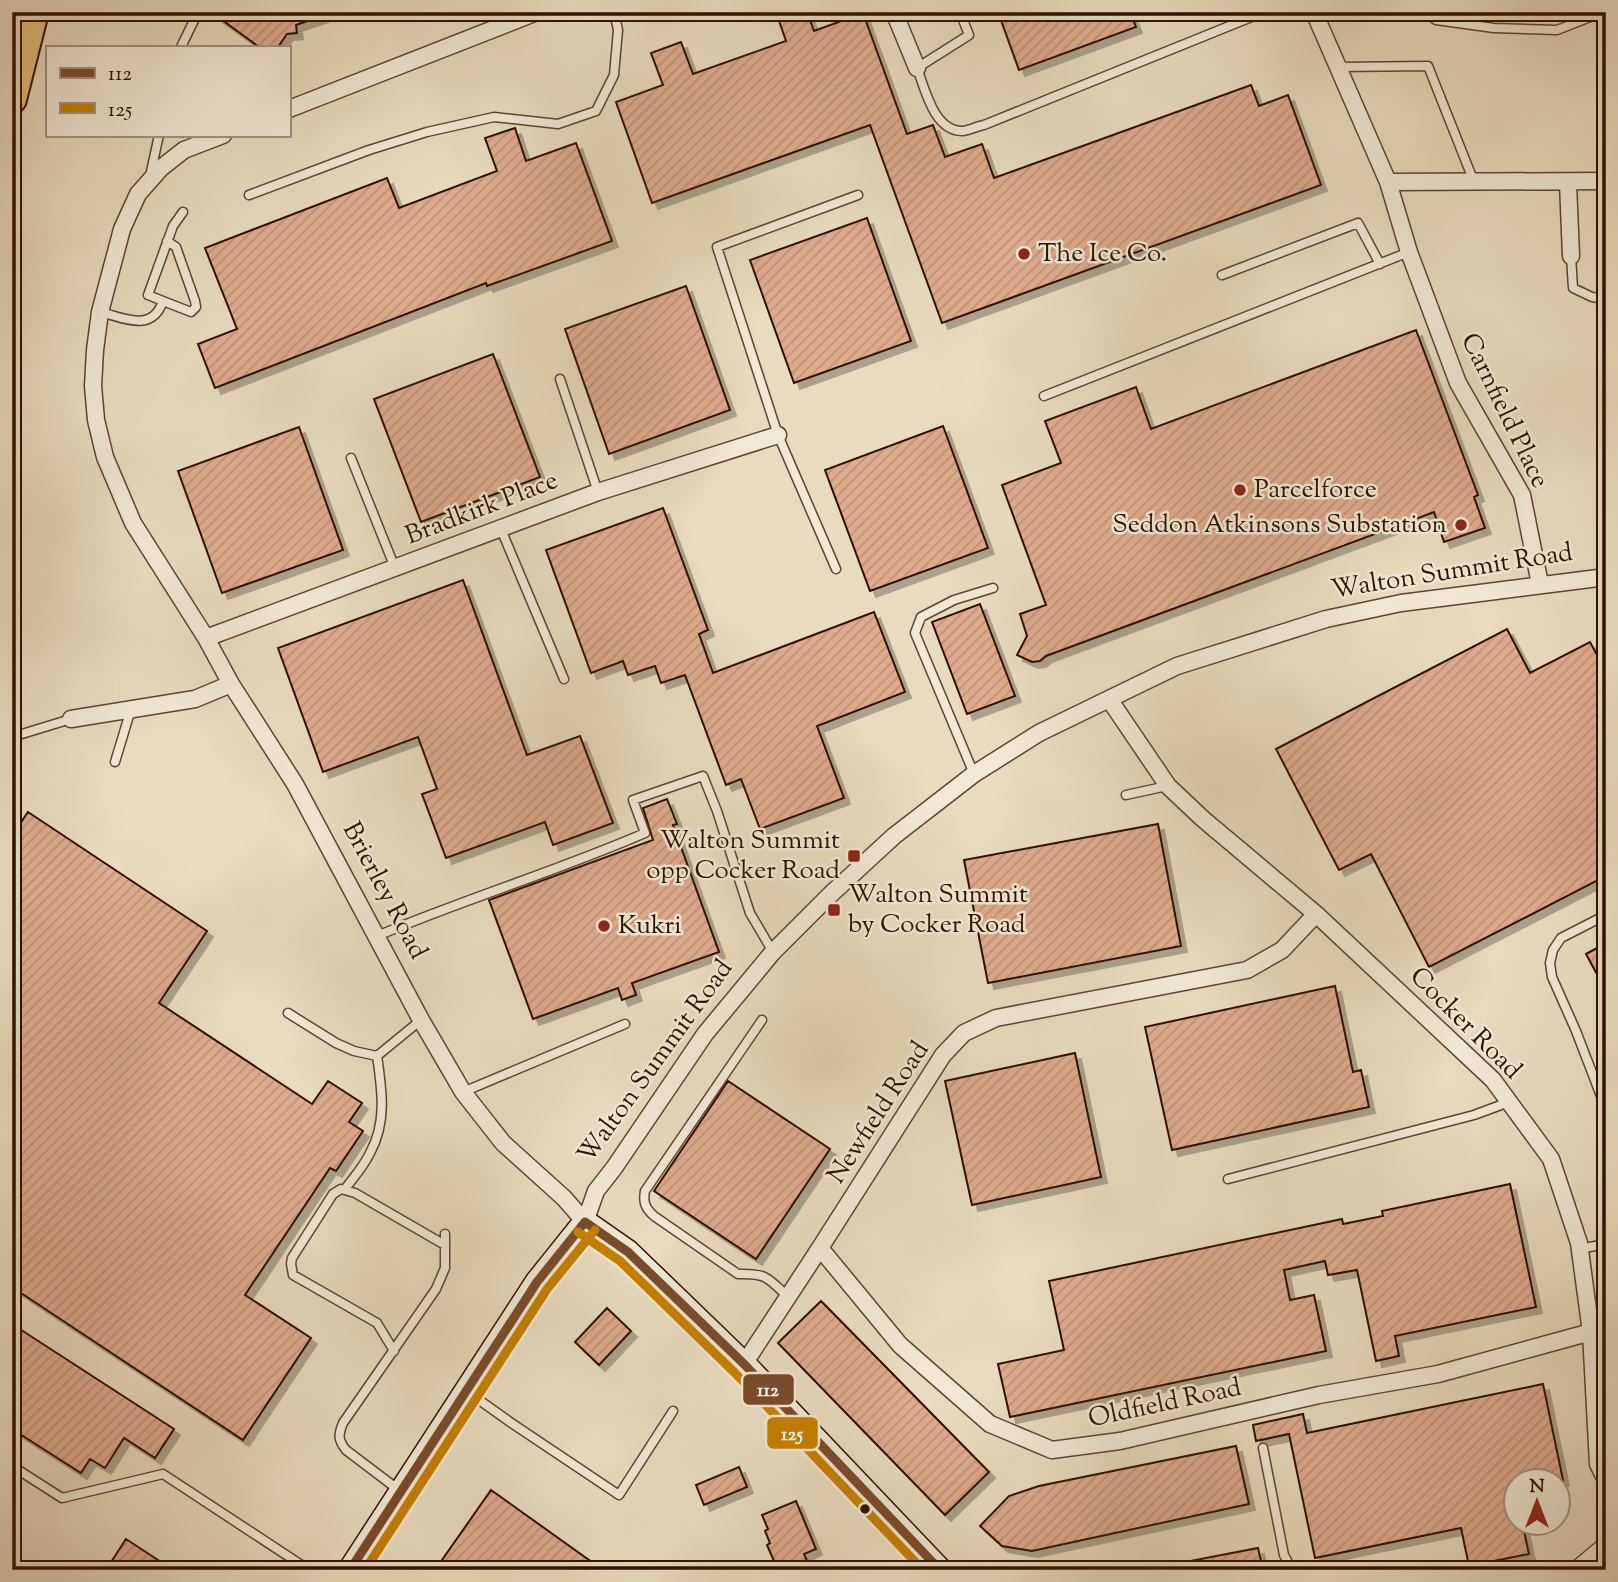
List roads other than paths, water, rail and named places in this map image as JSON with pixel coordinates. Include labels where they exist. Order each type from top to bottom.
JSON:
[{"type":"highway","points":[[12,99],[34,12]]},
{"type":"street","points":[[290,109],[537,12]]},
{"type":"street","points":[[894,12],[917,68]]},
{"type":"street","name":"Carnfield Place","points":[[1314,12],[1388,182],[1409,252],[1458,383],[1522,495],[1540,584]]},
{"type":"street","name":"Brierley Road","points":[[220,136],[184,150],[161,168],[138,194],[121,229],[100,312],[93,386],[96,420],[105,457],[133,523],[295,784],[421,1020],[463,1092],[503,1143],[564,1198],[585,1222],[628,1252],[744,1364],[940,1570]]},
{"type":"street","points":[[1388,182],[1606,181]]},
{"type":"street","points":[[1568,183],[1571,256]]},
{"type":"street","name":"Bradkirk Place","points":[[206,638],[598,492],[778,435]]},
{"type":"street","name":"Walton Summit Road","points":[[350,1570],[537,1282],[585,1222],[596,1191],[705,1034],[773,951],[894,836],[974,775],[1038,733],[1177,666],[1325,619],[1401,603],[1606,577]]},
{"type":"street","points":[[71,719],[195,699],[231,684]]},
{"type":"street","name":"Cocker Road","points":[[1109,699],[1168,786],[1316,914],[1493,1080],[1551,1159],[1579,1243],[1591,1332],[1598,1464],[1606,1480]]},
{"type":"street","name":"Newfield Road","points":[[744,1364],[943,1055],[964,1033],[996,1018],[1247,970],[1282,950],[1316,914]]},
{"type":"street","name":"Oldfield Road","points":[[820,1248],[900,1345],[990,1424],[1052,1450],[1120,1441],[1319,1395],[1438,1374],[1591,1332]]},
{"type":"street","points":[[1576,1570],[1606,1545]]},
{"type":"lane","points":[[181,46],[198,12]]},
{"type":"lane","points":[[249,195],[369,150],[427,132],[494,117],[558,124],[596,111],[614,75],[618,30],[614,12]]},
{"type":"lane","points":[[960,12],[969,35],[917,68],[933,112],[946,127],[962,131],[984,125],[1264,12]]},
{"type":"lane","points":[[1425,12],[1436,20],[1494,28],[1558,30],[1598,15],[1598,12]]},
{"type":"lane","points":[[1338,67],[1428,66],[1474,182]]},
{"type":"lane","points":[[148,182],[159,136]]},
{"type":"lane","points":[[836,569],[778,435],[718,247],[858,195]]},
{"type":"lane","points":[[167,241],[176,247],[195,301],[191,312],[148,295],[167,241],[173,226],[183,212]]},
{"type":"lane","points":[[1222,275],[1358,223],[1380,264]]},
{"type":"lane","points":[[1044,396],[1409,252]]},
{"type":"lane","points":[[1571,256],[1573,288],[1592,297],[1606,299]]},
{"type":"lane","points":[[100,312],[136,321],[151,319],[163,301]]},
{"type":"lane","points":[[561,379],[598,492]]},
{"type":"lane","points":[[351,457],[395,568]]},
{"type":"lane","points":[[500,527],[564,679]]},
{"type":"lane","points":[[974,775],[915,633],[921,617],[954,600],[993,588]]},
{"type":"lane","points":[[115,762],[131,709]]},
{"type":"lane","points":[[12,737],[71,719]]},
{"type":"lane","points":[[377,936],[645,833],[633,800],[703,776],[750,913],[773,951]]},
{"type":"lane","points":[[1126,795],[1168,786]]},
{"type":"lane","points":[[1606,915],[1561,939],[1553,950],[1550,963],[1552,977],[1606,1109]]},
{"type":"lane","points":[[288,1013],[336,1043],[377,1056]]},
{"type":"lane","points":[[377,1056],[421,1020]]},
{"type":"lane","points":[[762,1020],[645,1191],[643,1202],[654,1216],[738,1274],[754,1273],[765,1276],[788,1297]]},
{"type":"lane","points":[[463,1092],[625,1024]]},
{"type":"lane","points":[[345,1189],[369,1156],[381,1125],[383,1095],[377,1056]]},
{"type":"lane","points":[[1228,1179],[1474,1115],[1509,1101]]},
{"type":"lane","points":[[394,1350],[377,1323],[293,1275],[292,1258],[332,1194],[336,1190],[345,1189],[445,1245]]},
{"type":"lane","points":[[400,1491],[346,1451],[338,1434],[436,1289],[445,1268],[445,1234]]},
{"type":"lane","points":[[1579,1249],[1606,1244]]},
{"type":"lane","points":[[466,1391],[619,1495],[673,1411]]},
{"type":"lane","points":[[1263,1448],[1284,1555],[1292,1570]]},
{"type":"lane","points":[[12,1466],[62,1498],[163,1474],[309,1570]]},
{"type":"place","name":"The Ice Co.","points":[[1024,254]]},
{"type":"place","name":"Parcelforce","points":[[1240,490]]},
{"type":"place","name":"Seddon Atkinsons Substation","points":[[1461,525]]},
{"type":"place","name":"Walton Summit opp Cocker Road","points":[[854,856]]},
{"type":"place","name":"Walton Summit by Cocker Road","points":[[834,910]]},
{"type":"place","name":"Kukri","points":[[604,926]]}]
